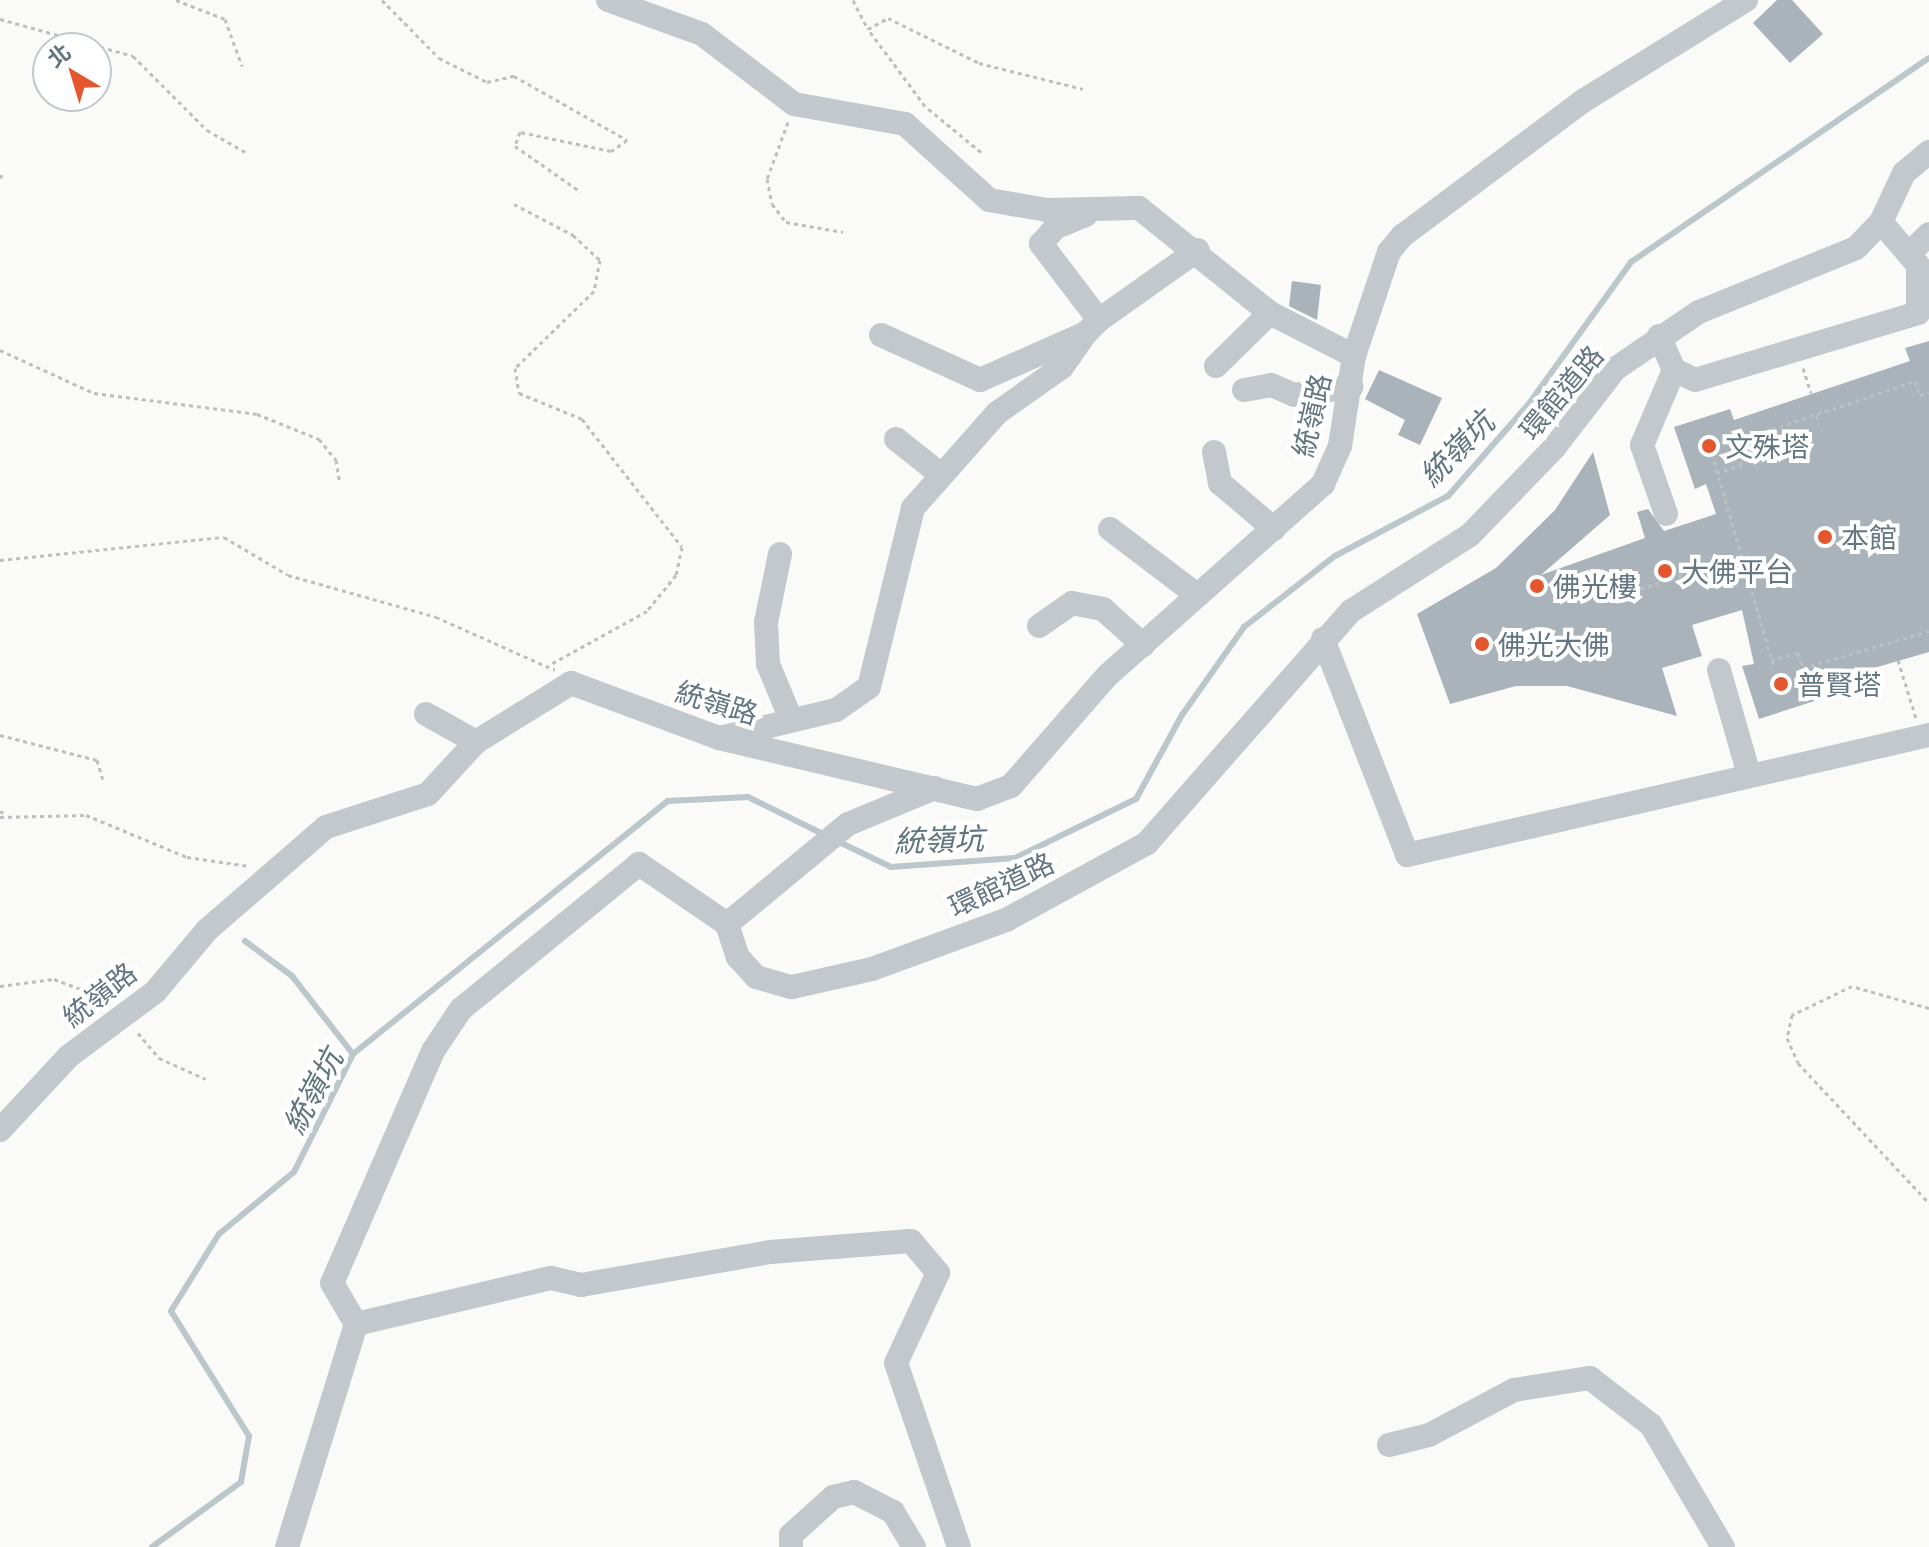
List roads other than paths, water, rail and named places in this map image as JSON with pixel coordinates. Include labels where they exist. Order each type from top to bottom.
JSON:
[{"type":"street","name":"統嶺路","points":[[608,0],[702,34],[794,104],[905,124],[989,200],[1047,210],[1139,208],[1198,250],[1270,313],[1354,356]]},
{"type":"street","name":"統嶺路","points":[[0,1130],[69,1056],[155,992],[207,930],[280,870],[326,827],[428,794],[476,742],[571,683],[719,738],[977,799],[1011,786],[1143,645],[1274,529],[1334,465],[1351,387],[1354,356],[1389,252],[1402,236],[1583,101],[1746,0]]},
{"type":"street","name":"環館道路","points":[[727,924],[738,957],[756,977],[792,987],[872,969],[1006,920],[1147,843],[1323,639],[1381,586],[1470,535],[1554,448],[1615,369],[1659,336],[1856,248],[1881,222],[1904,173],[1929,152]]},
{"type":"street","points":[[1092,326],[1041,244],[1056,227],[1107,207]]},
{"type":"street","points":[[1881,222],[1920,269]]},
{"type":"street","points":[[1659,336],[1674,370],[1695,380],[1799,353],[1918,313],[1920,269],[1929,234]]},
{"type":"street","points":[[881,335],[980,380],[1092,326],[1198,250]]},
{"type":"street","points":[[1216,366],[1270,313]]},
{"type":"street","points":[[719,738],[790,717],[836,710],[869,687],[903,529],[940,474],[1008,403],[1062,367],[1092,326]]},
{"type":"street","points":[[1666,514],[1642,445],[1674,370]]},
{"type":"street","points":[[1244,390],[1271,385],[1294,395],[1351,387]]},
{"type":"street","points":[[896,439],[940,474]]},
{"type":"street","points":[[1214,452],[1220,483],[1274,529]]},
{"type":"street","points":[[1110,529],[1197,595]]},
{"type":"street","points":[[780,554],[766,622],[768,664],[790,717]]},
{"type":"street","points":[[1039,626],[1072,603],[1103,609],[1143,645]]},
{"type":"street","points":[[1323,639],[1407,855],[1748,771],[1925,735]]},
{"type":"street","points":[[1719,670],[1748,771]]},
{"type":"street","points":[[426,714],[476,742]]},
{"type":"street","points":[[287,1547],[356,1324],[332,1283],[433,1051],[461,1009],[639,864],[727,924],[848,824],[935,788]]},
{"type":"street","points":[[356,1324],[551,1278],[581,1285],[770,1252],[911,1241],[938,1273],[896,1363],[959,1547]]},
{"type":"street","points":[[1389,1445],[1429,1435],[1514,1390],[1590,1378],[1651,1425],[1723,1547]]},
{"type":"street","points":[[791,1547],[791,1535],[833,1497],[854,1492],[893,1512],[914,1547]]},
{"type":"waterway","name":"統嶺坑","points":[[837,841],[891,867],[1015,858],[1136,799],[1182,715],[1244,627],[1335,556],[1448,496],[1528,405],[1631,262],[1929,58]]},
{"type":"waterway","name":"統嶺坑","points":[[152,1547],[241,1482],[249,1436],[171,1311],[219,1234],[294,1172],[353,1054],[668,801],[748,797],[827,836]]},
{"type":"waterway","points":[[245,941],[292,976],[353,1054]]},
{"type":"place","name":"文殊塔","points":[[1709,446]]},
{"type":"place","name":"本館","points":[[1825,537]]},
{"type":"place","name":"大佛平台","points":[[1665,571]]},
{"type":"place","name":"佛光樓","points":[[1537,586]]},
{"type":"place","name":"佛光大佛","points":[[1482,644]]},
{"type":"place","name":"普賢塔","points":[[1781,684]]}]
